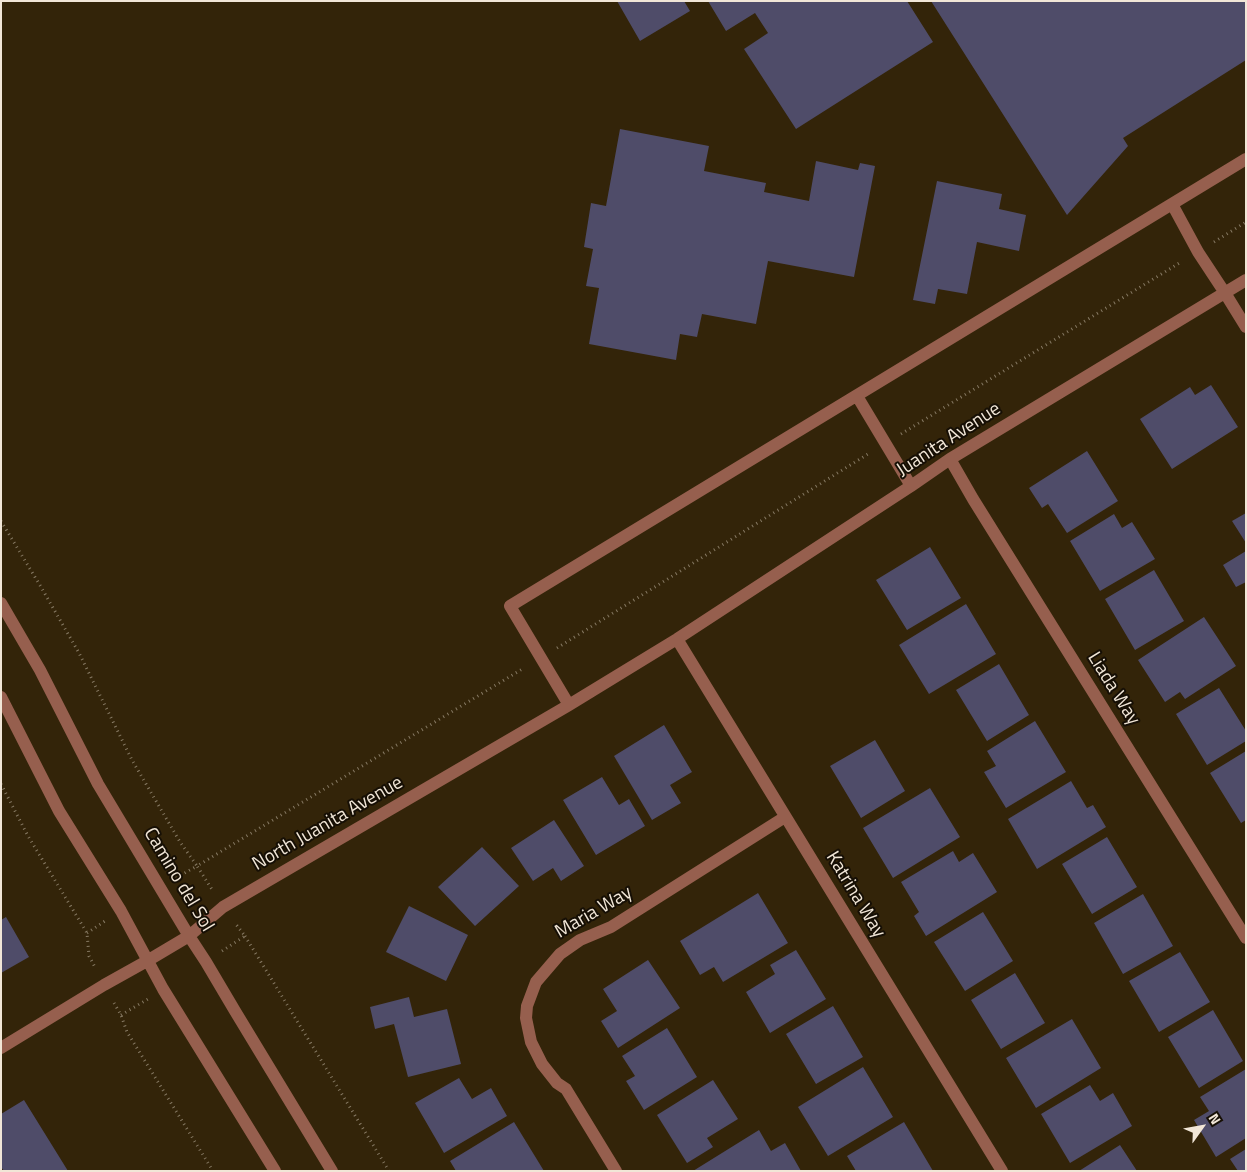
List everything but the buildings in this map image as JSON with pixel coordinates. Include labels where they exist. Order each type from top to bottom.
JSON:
[{"type":"street","points":[[569,705],[510,606],[1246,160]]},
{"type":"street","points":[[1172,204],[1198,252],[1246,327]]},
{"type":"street","name":"Juanita Avenue","points":[[677,639],[950,459],[1246,280]]},
{"type":"street","points":[[857,396],[911,486]]},
{"type":"street","name":"Liada Way","points":[[950,459],[1246,938]]},
{"type":"street","name":"Camino del Sol","points":[[1,603],[40,670],[98,784],[332,1171]]},
{"type":"street","name":"North Juanita Avenue","points":[[1,1048],[189,936],[223,907],[569,705],[677,639]]},
{"type":"street","name":"Katrina Way","points":[[677,639],[1002,1171]]},
{"type":"street","points":[[1,697],[60,811],[121,911],[163,990],[275,1171]]},
{"type":"street","name":"Maria Way","points":[[616,1171],[566,1089],[558,1083],[542,1064],[531,1042],[526,1018],[527,1006],[536,982],[560,954],[580,940],[611,927],[785,817]]},
{"type":"path","points":[[245,936],[389,1171]]}]
